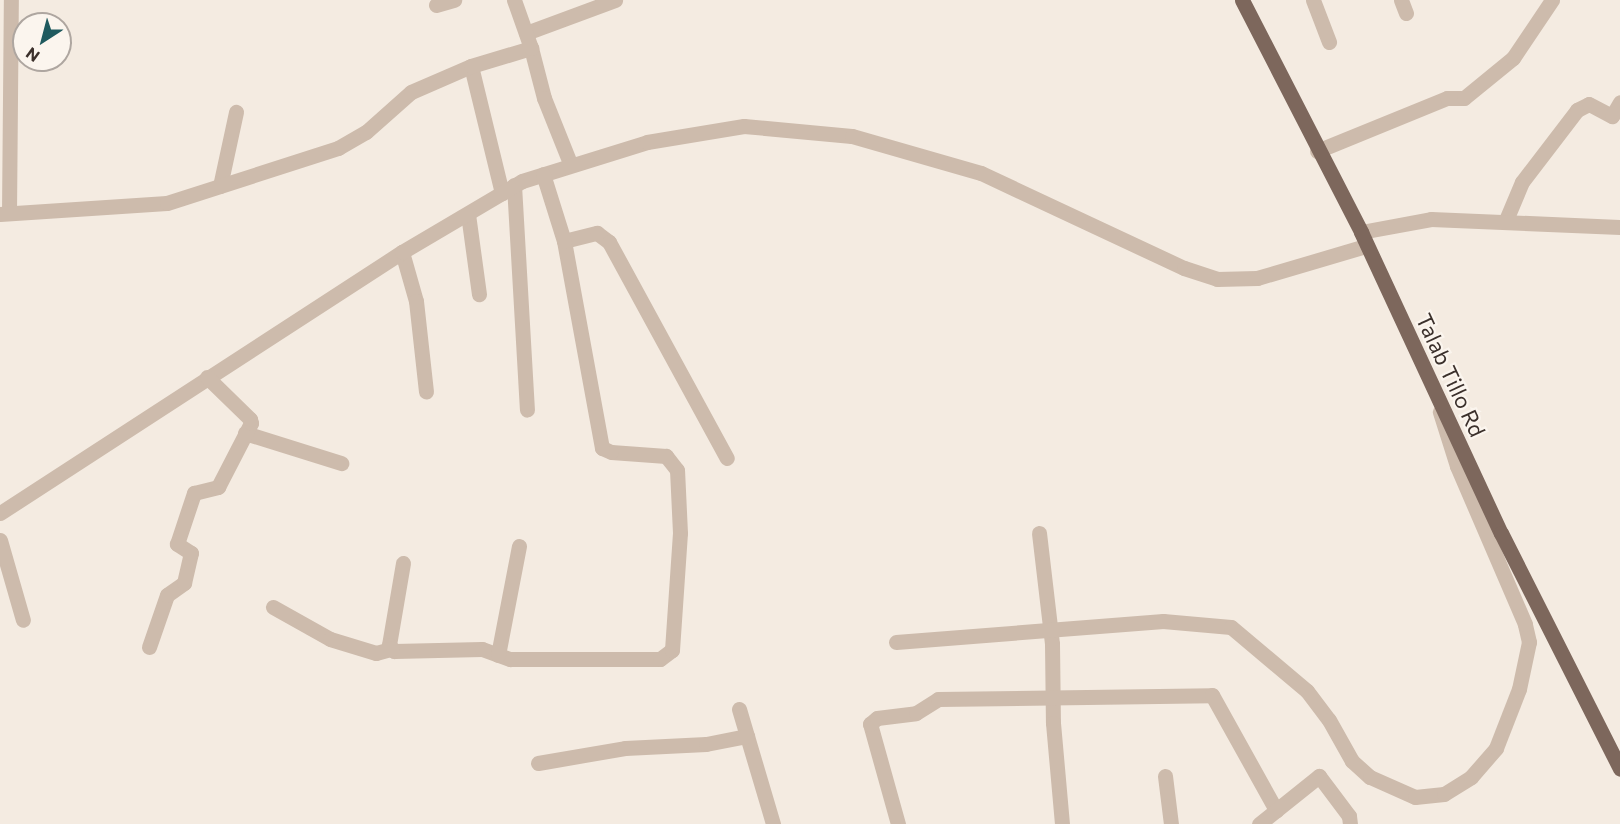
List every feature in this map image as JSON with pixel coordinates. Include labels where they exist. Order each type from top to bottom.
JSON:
[{"type":"main road","name":"Talab Tillo Rd","points":[[1242,0],[1363,239],[1557,647],[1620,768]]},
{"type":"street","points":[[11,0],[4,113],[4,214],[150,206],[220,186],[354,141],[411,92],[471,66],[531,48]]},
{"type":"street","points":[[436,5],[454,0]]},
{"type":"street","points":[[514,0],[531,48],[543,98],[570,163]]},
{"type":"street","points":[[526,33],[615,0]]},
{"type":"street","points":[[1313,0],[1329,42]]},
{"type":"street","points":[[1317,151],[1447,98],[1464,98],[1513,58],[1552,0]]},
{"type":"street","points":[[471,66],[508,189],[526,410]]},
{"type":"street","points":[[1506,220],[1522,182],[1577,110],[1589,104],[1612,116],[1620,102]]},
{"type":"street","points":[[220,186],[236,112]]},
{"type":"street","points":[[0,513],[402,252],[508,189],[570,163],[647,142],[732,126],[802,129],[894,147],[981,173],[1184,268],[1217,279],[1257,278],[1422,219],[1506,220],[1620,227]]},
{"type":"street","points":[[273,607],[330,639],[376,653],[391,649],[482,649],[510,659],[660,659],[672,650],[680,533],[677,470],[666,456],[611,452],[602,448],[564,241],[543,174]]},
{"type":"street","points":[[468,214],[479,294]]},
{"type":"street","points":[[564,241],[597,234],[609,242],[727,458]]},
{"type":"street","points":[[402,252],[416,301],[426,391]]},
{"type":"street","points":[[149,647],[167,595],[184,583],[191,553],[177,544],[194,493],[216,488],[250,418],[207,377]]},
{"type":"street","points":[[896,642],[1051,637],[1162,621],[1230,627],[1307,691],[1329,720],[1352,761],[1370,777],[1415,797],[1444,794],[1471,777],[1496,748],[1519,689],[1529,642],[1525,624],[1448,440],[1436,394]]},
{"type":"street","points":[[245,432],[341,463]]},
{"type":"street","points":[[1039,533],[1051,637],[1052,697],[1062,824]]},
{"type":"street","points":[[0,540],[23,620]]},
{"type":"street","points":[[498,655],[519,546]]},
{"type":"street","points":[[391,649],[403,563]]},
{"type":"street","points":[[898,824],[870,727],[874,720],[916,713],[934,699],[1212,695],[1276,810]]},
{"type":"street","points":[[739,709],[773,824]]},
{"type":"street","points":[[538,763],[626,748],[706,744],[747,736]]},
{"type":"street","points":[[1165,776],[1171,824]]},
{"type":"street","points":[[1259,824],[1319,776],[1349,816],[1350,824]]}]
